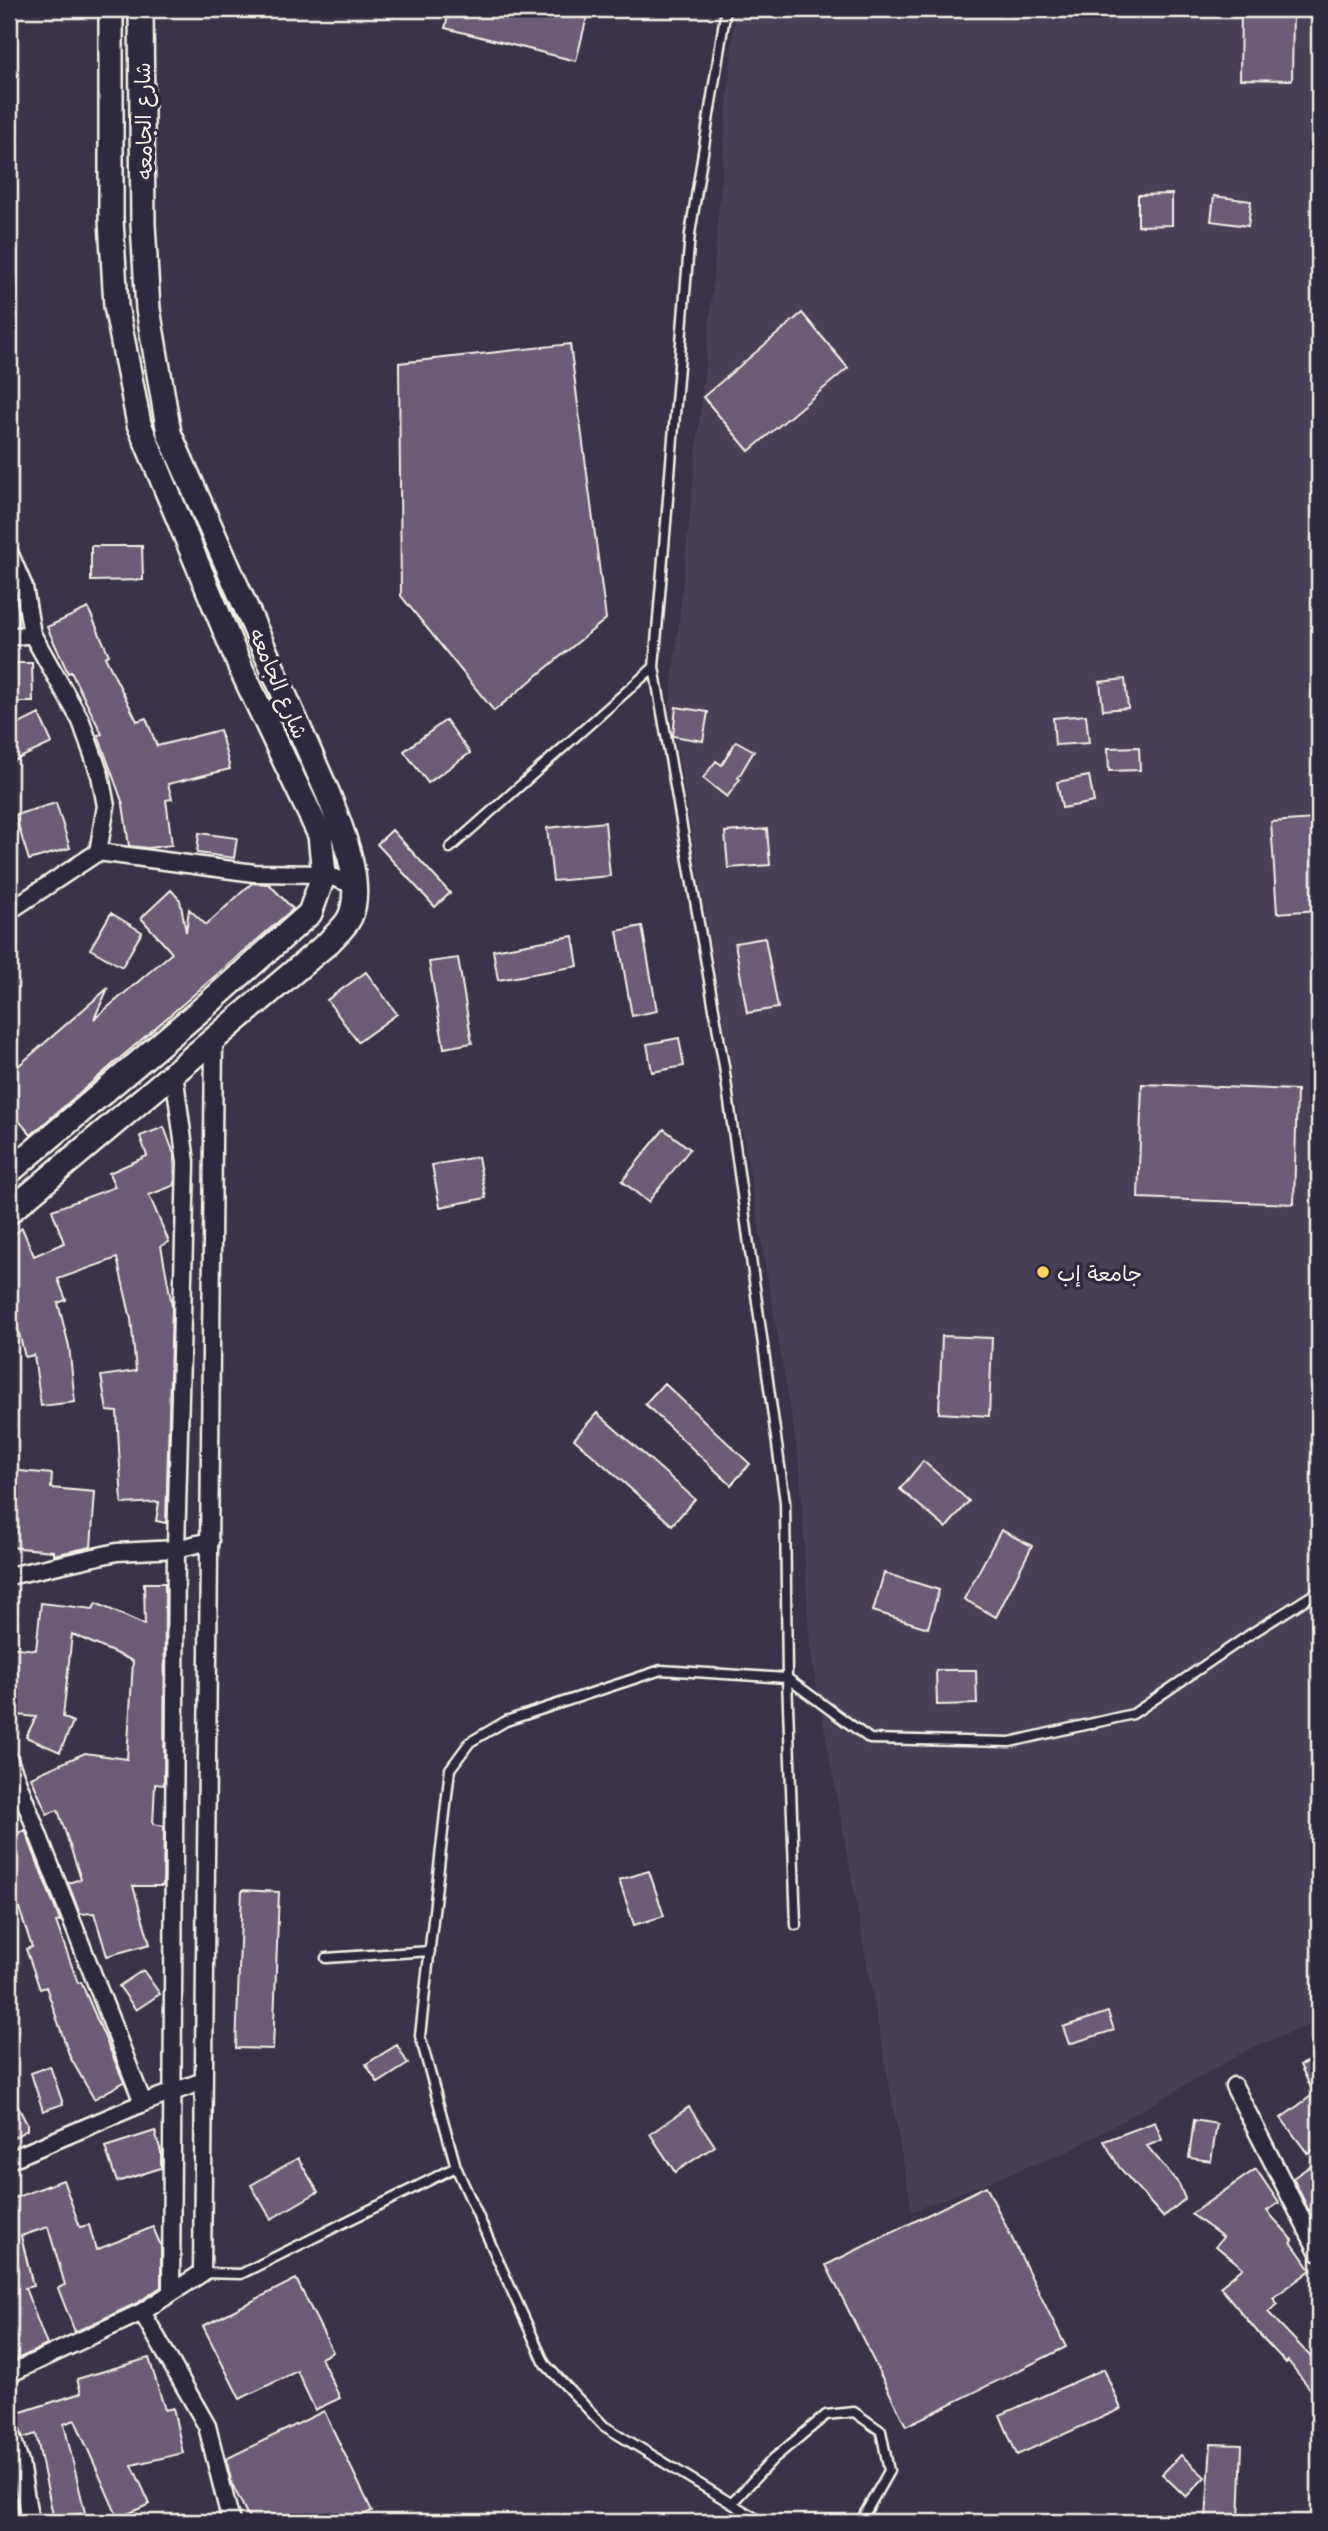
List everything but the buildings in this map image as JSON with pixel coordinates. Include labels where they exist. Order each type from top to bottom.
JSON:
[{"type":"street","name":"شارع الجامعه","points":[[9,1172],[203,1008],[310,912],[324,874],[320,835],[242,671],[139,424],[116,306],[111,220],[111,9]]},
{"type":"street","name":"شارع الجامعه","points":[[9,1212],[328,942],[350,917],[354,885],[344,837],[328,794],[169,433],[148,309],[143,224],[141,9]]},
{"type":"street","points":[[9,552],[24,587],[32,634],[80,721],[100,775],[106,806],[97,852]]},
{"type":"street","points":[[9,637],[32,634]]},
{"type":"street","points":[[9,911],[97,852],[254,873],[324,874],[354,885]]},
{"type":"street","points":[[9,2374],[142,2312],[202,2273],[214,1039]]},
{"type":"street","points":[[171,2293],[170,2093],[176,1549],[186,1162],[174,1073]]},
{"type":"street","points":[[9,1576],[117,1552],[176,1549],[210,1541]]},
{"type":"street","points":[[9,1760],[143,2102]]},
{"type":"street","points":[[9,2160],[143,2102],[203,2081]]},
{"type":"street","points":[[1234,2086],[1319,2253]]},
{"type":"street","points":[[142,2312],[207,2426],[232,2522]]},
{"type":"street","points":[[9,2428],[20,2463],[30,2522]]},
{"type":"lane","points":[[726,9],[690,234],[654,667],[724,1066],[785,1502],[787,1678],[796,1925]]},
{"type":"lane","points":[[450,848],[654,667]]},
{"type":"lane","points":[[762,2522],[604,2426],[545,2364],[456,2167],[421,2036],[450,1769],[470,1742],[506,1721],[661,1670],[787,1678],[870,1739],[1010,1742],[1133,1714],[1319,1591]]},
{"type":"lane","points":[[326,1958],[430,1951]]},
{"type":"lane","points":[[202,2273],[242,2274],[456,2167]]},
{"type":"lane","points":[[733,2502],[773,2459],[826,2415],[854,2412],[881,2431],[889,2471],[860,2522]]},
{"type":"shaded area","name":"جامعة إب","points":[[735,9],[1319,9],[1319,2021],[1251,2048],[1069,2151],[912,2211],[810,1649],[800,1467],[670,706],[709,329]]},
{"type":"place","name":"جامعة إب","points":[[1043,1272]]}]
